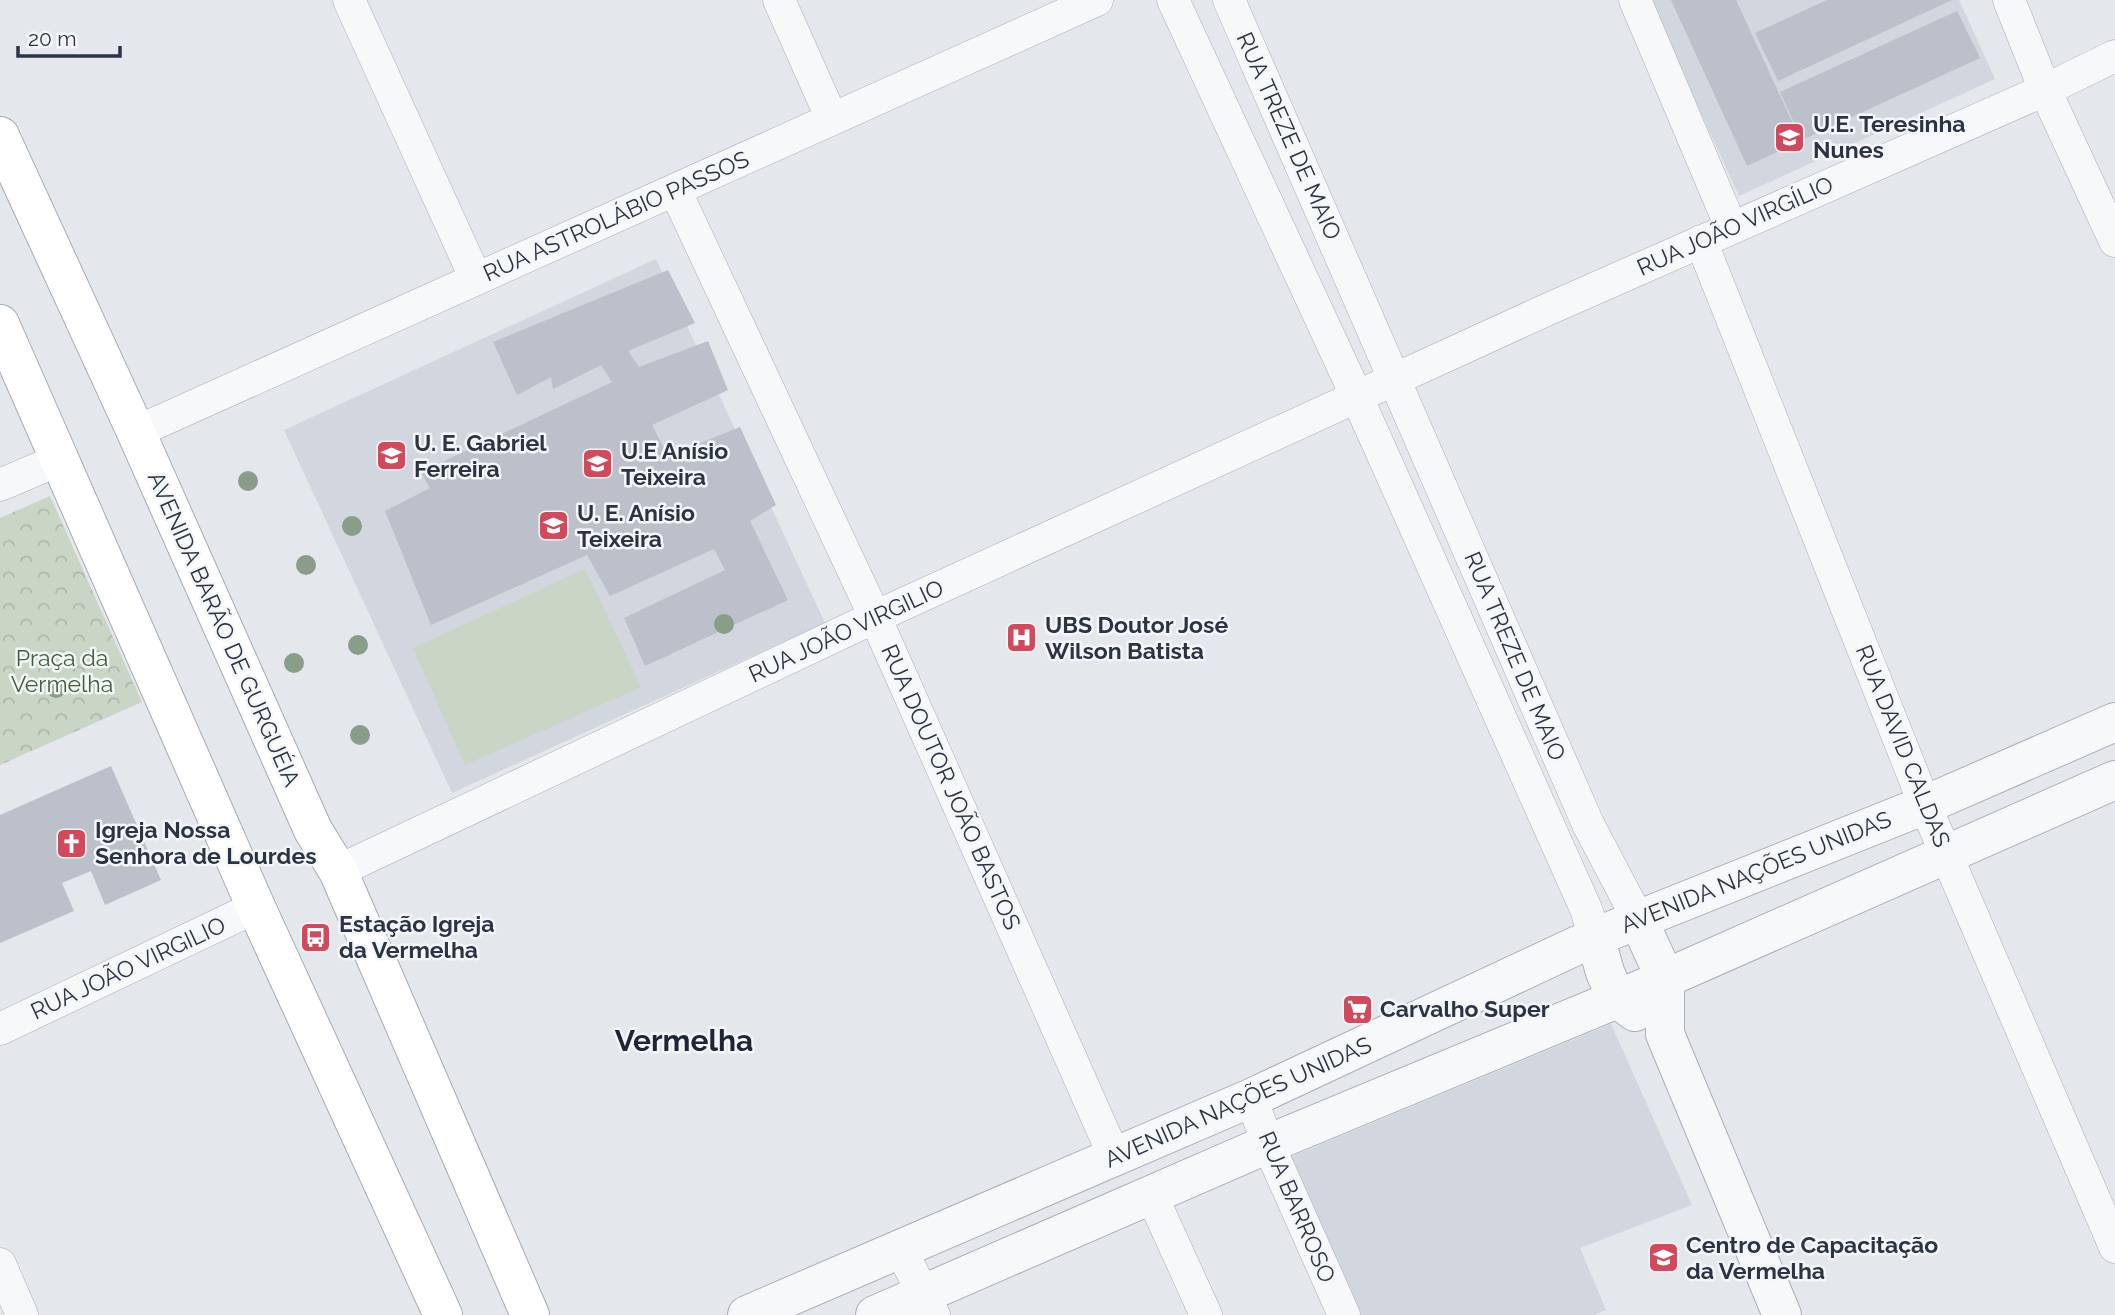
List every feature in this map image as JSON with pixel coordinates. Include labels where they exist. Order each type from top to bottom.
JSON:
[{"type":"main road","name":"AVENIDA BARÃO DE GURGUÉIA","points":[[0,136],[136,432],[313,830],[338,872],[530,1315]]},
{"type":"main road","points":[[0,324],[257,907],[443,1315]]},
{"type":"street","points":[[349,0],[476,279]]},
{"type":"street","points":[[779,0],[832,119]]},
{"type":"street","name":"RUA ASTROLÁBIO PASSOS","points":[[136,432],[1097,0]]},
{"type":"street","name":"RUA TREZE DE MAIO","points":[[1173,0],[1357,397],[1580,897],[1616,998]]},
{"type":"street","name":"RUA TREZE DE MAIO","points":[[1229,0],[1588,824],[1638,919],[1665,978],[1665,1034],[1782,1315]]},
{"type":"street","points":[[1635,0],[1731,227]]},
{"type":"street","points":[[2009,0],[2045,90],[2115,242]]},
{"type":"street","name":"RUA JOÃO VIRGÍLIO","points":[[1357,397],[2115,57]]},
{"type":"street","name":"RUA DOUTOR JOÃO BASTOS","points":[[675,190],[875,617],[1115,1158]]},
{"type":"street","name":"RUA DAVID CALDAS","points":[[1701,241],[1925,805],[2115,1247]]},
{"type":"street","name":"RUA JOÃO VIRGILIO","points":[[338,872],[875,617],[1357,397]]},
{"type":"street","points":[[0,485],[61,459]]},
{"type":"street","name":"AVENIDA NAÇÕES UNIDAS","points":[[747,1315],[1251,1098],[1595,937],[1925,805],[2115,722]]},
{"type":"street","points":[[875,1315],[929,1304],[1152,1194],[1665,978],[2115,780]]},
{"type":"street","name":"RUA JOÃO VIRGILIO","points":[[0,1029],[257,907]]},
{"type":"street","points":[[1616,998],[1665,1034]]},
{"type":"street","name":"RUA BARROSO","points":[[1251,1098],[1268,1143],[1344,1315]]},
{"type":"street","points":[[1152,1194],[1206,1315]]},
{"type":"street","points":[[900,1248],[929,1304]]},
{"type":"street","points":[[0,1264],[22,1315]]},
{"type":"shaded area","name":"U.E. Teresinha Nunes","points":[[1649,0],[1959,0],[1995,79],[1739,196]]},
{"type":"shaded area","name":"U. E. Anísio Teixeira","points":[[656,259],[825,623],[452,793],[284,430]]},
{"type":"shaded area","points":[[1611,1024],[1692,1205],[1580,1248],[1606,1310],[1594,1315],[1361,1315],[1288,1158]]},
{"type":"green space","name":"Praça da Vermelha","points":[[50,496],[142,702],[0,765],[0,518]]},
{"type":"green space","points":[[585,569],[641,687],[465,765],[413,648]]},
{"type":"building","points":[[1671,0],[1736,0],[1801,141],[1747,166]]},
{"type":"building","points":[[1827,0],[1952,0],[1778,81],[1755,33]]},
{"type":"building","points":[[1957,11],[1980,58],[1802,140],[1780,92]]},
{"type":"building","name":"U.E Anísio Teixeira","points":[[668,270],[695,323],[628,351],[639,367],[708,341],[728,390],[652,425],[668,456],[740,427],[776,505],[750,521],[788,600],[645,666],[624,618],[725,570],[714,549],[610,596],[587,555],[431,625],[385,511],[430,488],[421,472],[612,382],[601,365],[553,389],[551,377],[517,395],[493,342]]},
{"type":"building","name":"Igreja Nossa Senhora de Lourdes","points":[[111,766],[161,880],[105,905],[91,871],[62,883],[74,911],[0,943],[0,815]]},
{"type":"place","name":"U.E. Teresinha Nunes","points":[[1790,137]]},
{"type":"place","name":"U. E. Gabriel Ferreira","points":[[391,456]]},
{"type":"place","name":"U.E Anísio Teixeira","points":[[598,464]]},
{"type":"place","name":"U. E. Anísio Teixeira","points":[[554,526]]},
{"type":"place","name":"UBS Doutor José Wilson Batista","points":[[1022,638]]},
{"type":"place","name":"Igreja Nossa Senhora de Lourdes","points":[[72,843]]},
{"type":"place","name":"Estação Igreja da Vermelha","points":[[316,937]]},
{"type":"place","name":"Carvalho Super","points":[[1357,1009]]},
{"type":"place","name":"Centro de Capacitação da Vermelha","points":[[1663,1258]]},
{"type":"district","name":"Vermelha","points":[[684,1041]]}]
